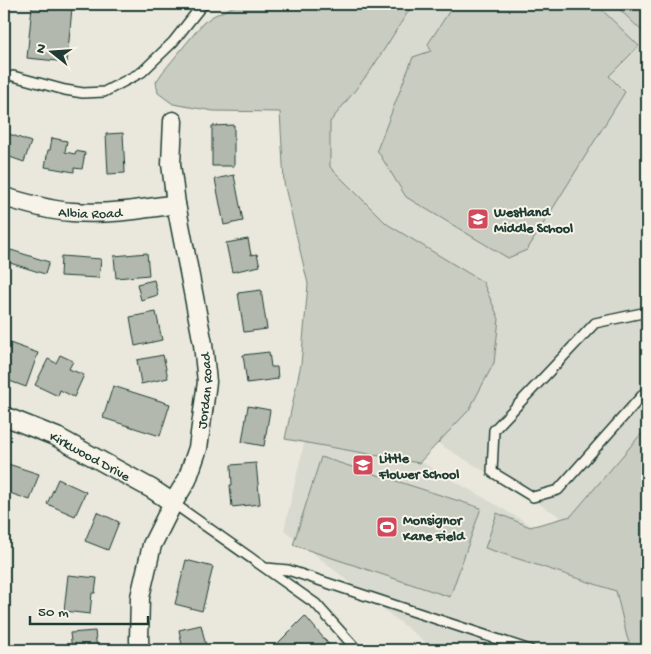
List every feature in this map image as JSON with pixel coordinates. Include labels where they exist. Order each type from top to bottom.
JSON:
[{"type":"street","name":"Jordan Road","points":[[140,650],[140,597],[152,545],[187,480],[198,448],[207,382],[203,344],[176,204],[171,164],[173,120]]},
{"type":"street","name":"Albia Road","points":[[4,197],[30,205],[71,212],[118,212],[176,204]]},
{"type":"street","name":"Kirkwood Drive","points":[[4,416],[56,437],[152,489],[173,503]]},
{"type":"lane","points":[[13,76],[65,90],[83,93],[104,92],[142,72],[173,42],[203,4]]},
{"type":"lane","points":[[647,312],[595,323],[494,430],[492,472],[533,497],[558,490],[647,390]]},
{"type":"lane","points":[[173,503],[316,604],[356,650]]},
{"type":"lane","points":[[266,568],[288,570],[530,650]]},
{"type":"shaded area","points":[[239,4],[413,4],[371,70],[330,122],[330,167],[387,224],[483,282],[499,319],[494,363],[469,410],[419,463],[285,439],[301,364],[308,284],[284,183],[280,112],[213,111],[173,104],[158,93],[156,82],[203,23],[213,16]]},
{"type":"shaded area","name":"Westland Middle School","points":[[325,4],[647,4],[647,550],[619,552],[336,382]]},
{"type":"shaded area","points":[[454,4],[596,4],[639,46],[609,76],[625,92],[527,250],[508,258],[406,197],[377,150],[413,57],[431,51],[428,44]]},
{"type":"shaded area","points":[[614,4],[647,4],[647,36]]},
{"type":"shaded area","name":"Little Flower School","points":[[314,400],[647,592],[647,650],[435,650],[284,530]]},
{"type":"shaded area","points":[[647,427],[647,650],[632,650],[616,591],[485,548],[497,513],[530,527],[571,516]]},
{"type":"shaded area","name":"Monsignor Kane Field","points":[[321,457],[481,508],[450,597],[293,545]]},
{"type":"building","points":[[14,4],[87,4],[86,10],[72,8],[67,62],[27,58],[32,6]]},
{"type":"building","points":[[234,125],[234,166],[212,166],[212,126]]},
{"type":"building","points":[[4,132],[31,142],[24,162],[4,155]]},
{"type":"building","points":[[123,133],[125,173],[108,174],[106,134]]},
{"type":"building","points":[[52,138],[67,141],[65,152],[75,154],[76,151],[85,153],[82,169],[74,168],[74,172],[45,167]]},
{"type":"building","points":[[234,175],[243,221],[224,225],[215,179]]},
{"type":"building","points":[[248,239],[251,255],[257,254],[260,266],[232,272],[226,243]]},
{"type":"building","points":[[11,250],[49,262],[45,274],[7,262]]},
{"type":"building","points":[[147,253],[149,275],[116,278],[114,256]]},
{"type":"building","points":[[61,256],[101,259],[99,278],[60,276]]},
{"type":"building","points":[[154,280],[158,295],[141,300],[137,284]]},
{"type":"building","points":[[261,290],[267,329],[244,332],[238,293]]},
{"type":"building","points":[[156,312],[162,340],[135,346],[130,317]]},
{"type":"building","points":[[4,341],[38,353],[26,387],[4,379]]},
{"type":"building","points":[[269,352],[271,367],[277,367],[278,379],[247,383],[243,355]]},
{"type":"building","points":[[60,355],[73,361],[69,369],[84,375],[74,397],[60,390],[58,396],[35,385],[48,359],[56,363]]},
{"type":"building","points":[[163,355],[168,378],[141,384],[137,360]]},
{"type":"building","points":[[113,386],[170,404],[160,436],[103,418]]},
{"type":"building","points":[[248,406],[270,410],[264,446],[242,442]]},
{"type":"building","points":[[256,463],[260,504],[232,507],[231,465]]},
{"type":"building","points":[[8,464],[39,474],[30,500],[4,491],[4,478]]},
{"type":"building","points":[[58,479],[86,492],[75,516],[47,504]]},
{"type":"building","points":[[97,512],[119,522],[108,550],[85,541]]},
{"type":"building","points":[[186,560],[213,567],[202,611],[175,604]]},
{"type":"building","points":[[68,575],[97,578],[95,593],[92,593],[90,614],[64,611]]},
{"type":"building","points":[[305,616],[331,647],[327,650],[271,650]]},
{"type":"building","points":[[201,625],[207,650],[183,650],[179,630]]},
{"type":"building","points":[[95,631],[97,650],[72,650],[70,633]]},
{"type":"place","name":"Westland Middle School","points":[[478,219]]},
{"type":"place","name":"Little Flower School","points":[[363,465]]},
{"type":"place","name":"Monsignor Kane Field","points":[[387,527]]}]
